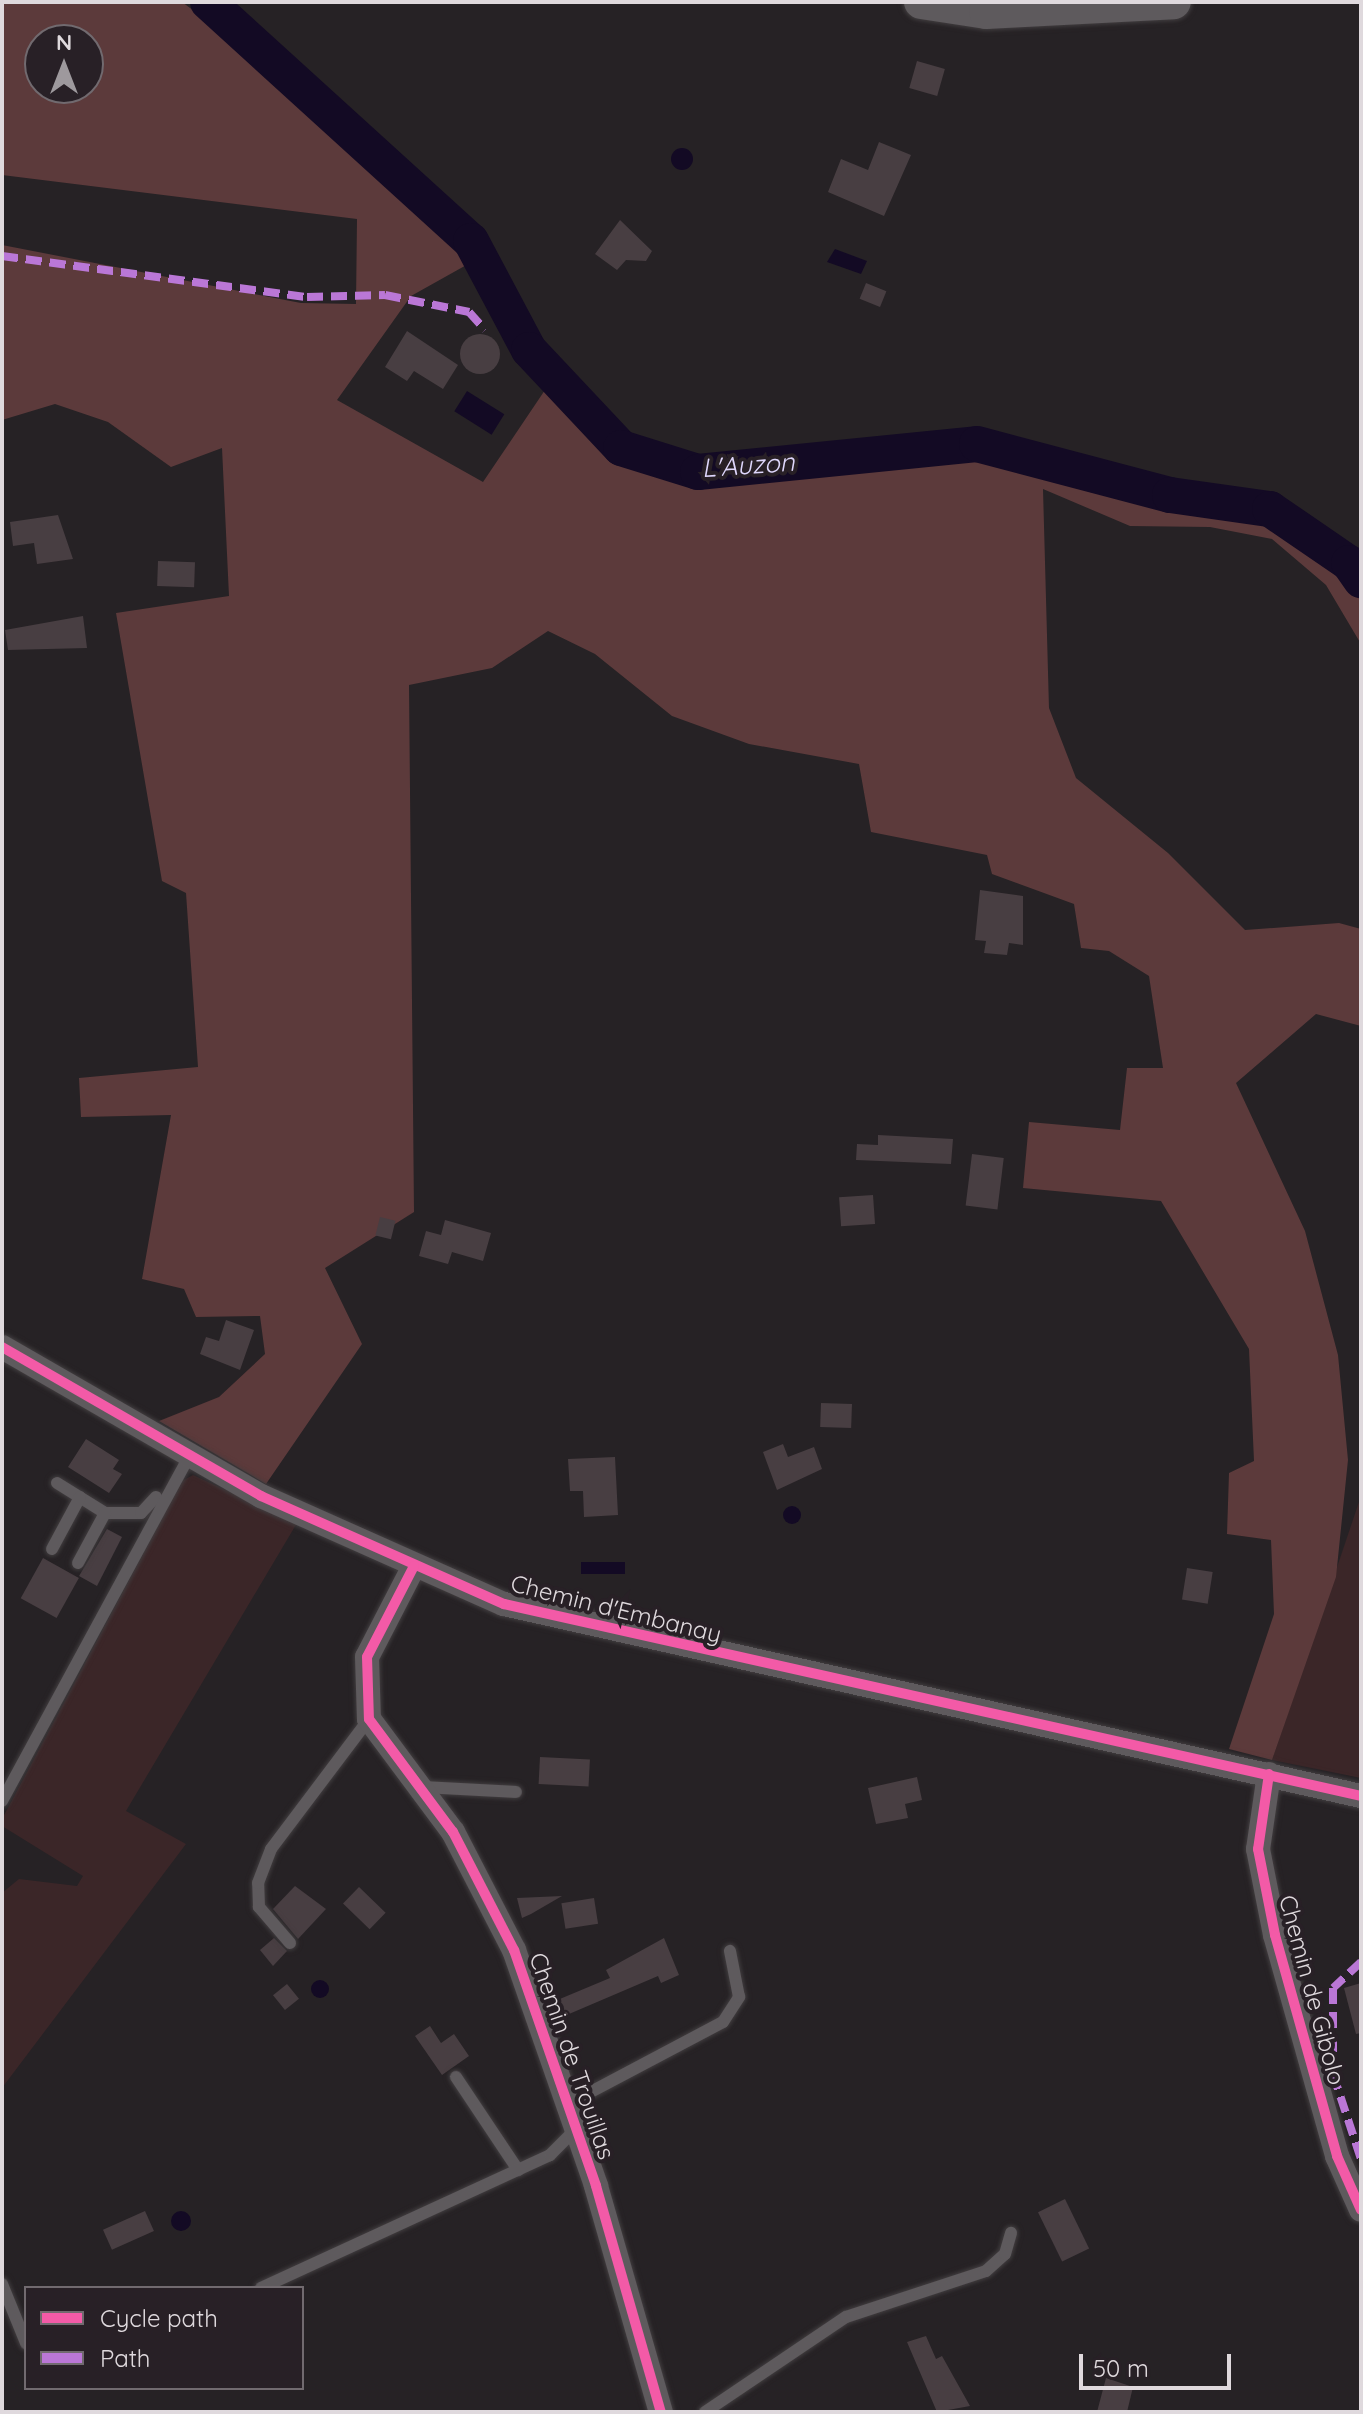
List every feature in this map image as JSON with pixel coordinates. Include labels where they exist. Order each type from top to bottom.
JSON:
[{"type":"main road","points":[[921,2],[1043,12],[1174,2]]},
{"type":"street","name":"Chemin d'Embanay","points":[[2,1347],[189,1456],[414,1566],[504,1604],[690,1649],[1361,1796]]},
{"type":"street","points":[[369,1719],[367,1657],[414,1566]]},
{"type":"street","name":"Chemin de Trouillas","points":[[369,1719],[424,1787],[514,1950],[576,2129],[661,2412]]},
{"type":"street","name":"Chemin de Gibolo","points":[[1269,1774],[1258,1849],[1275,1935],[1337,2156],[1361,2210]]},
{"type":"lane","points":[[57,1483],[105,1513],[141,1513],[167,1486],[189,1456]]},
{"type":"lane","points":[[2,1801],[167,1486]]},
{"type":"lane","points":[[52,1549],[80,1497]]},
{"type":"lane","points":[[78,1563],[105,1513]]},
{"type":"lane","points":[[290,1943],[259,1907],[258,1883],[271,1849],[369,1719]]},
{"type":"lane","points":[[424,1787],[516,1792]]},
{"type":"lane","points":[[568,2104],[723,2022],[739,1997],[730,1951]]},
{"type":"lane","points":[[456,2077],[518,2170]]},
{"type":"lane","points":[[265,2286],[550,2155],[576,2129]]},
{"type":"lane","points":[[705,2412],[846,2317],[986,2271],[1005,2254],[1011,2233]]},
{"type":"lane","points":[[2,2284],[24,2338]]},
{"type":"shaded area","points":[[2,2],[182,2],[275,71],[465,248],[470,263],[411,296],[337,400],[483,482],[545,390],[618,460],[696,481],[981,451],[1167,502],[1268,520],[1341,570],[1361,596],[1361,644],[1326,585],[1272,539],[1210,527],[1130,526],[1043,489],[1049,708],[1076,778],[1168,853],[1245,930],[1339,923],[1361,929],[1361,1026],[1316,1014],[1236,1083],[1305,1231],[1338,1355],[1348,1460],[1336,1577],[1272,1760],[1229,1749],[1274,1614],[1271,1540],[1227,1534],[1229,1473],[1254,1461],[1249,1349],[1161,1201],[1023,1188],[1029,1122],[1120,1130],[1127,1068],[1163,1068],[1149,976],[1109,951],[1081,948],[1074,904],[992,874],[987,855],[871,832],[859,764],[749,744],[672,716],[595,654],[548,631],[492,668],[409,685],[414,1212],[325,1268],[362,1344],[266,1484],[159,1421],[219,1397],[265,1354],[260,1316],[196,1317],[184,1289],[142,1279],[171,1115],[81,1117],[79,1078],[198,1067],[186,893],[162,881],[116,613],[229,596],[222,448],[171,467],[108,422],[55,404],[2,420],[2,245],[301,303],[356,304],[357,219],[2,175]]},
{"type":"shaded area","points":[[682,148],[693,159],[682,170],[671,159]]},
{"type":"shaded area","points":[[835,249],[867,261],[861,274],[827,262]]},
{"type":"shaded area","points":[[467,391],[504,414],[492,435],[454,411]]},
{"type":"shaded area","points":[[193,1475],[297,1523],[126,1811],[186,1844],[2,2088],[2,1893],[19,1879],[77,1886],[83,1876],[2,1826],[2,1819],[182,1481]]},
{"type":"shaded area","points":[[1361,1496],[1361,1778],[1272,1760]]},
{"type":"shaded area","points":[[788,1506],[796,1506],[801,1515],[799,1522],[788,1524],[783,1519],[783,1511]]},
{"type":"shaded area","points":[[581,1562],[625,1562],[625,1574],[581,1574]]},
{"type":"shaded area","points":[[320,1980],[329,1989],[320,1998],[311,1989]]},
{"type":"shaded area","points":[[181,2211],[188,2214],[191,2221],[188,2228],[181,2231],[174,2228],[171,2221],[174,2214]]},
{"type":"building","points":[[917,61],[945,69],[937,96],[909,88]]},
{"type":"building","points":[[879,142],[911,155],[884,216],[828,192],[841,159],[868,170]]},
{"type":"building","points":[[620,220],[652,251],[646,261],[626,260],[617,270],[595,254]]},
{"type":"building","points":[[866,283],[886,291],[880,307],[860,299]]},
{"type":"building","points":[[407,331],[458,365],[443,389],[414,371],[407,381],[385,367]]},
{"type":"building","points":[[480,334],[494,340],[500,354],[494,368],[480,374],[466,368],[460,354],[466,340]]},
{"type":"building","points":[[58,515],[73,559],[37,564],[34,543],[13,546],[10,522]]},
{"type":"building","points":[[158,561],[195,562],[194,587],[157,586]]},
{"type":"building","points":[[83,616],[87,648],[8,650],[5,630]]},
{"type":"building","points":[[980,890],[1023,896],[1023,945],[1009,943],[1007,955],[984,953],[986,941],[975,940]]},
{"type":"building","points":[[878,1135],[953,1139],[951,1164],[856,1160],[857,1144],[878,1145]]},
{"type":"building","points":[[972,1154],[1004,1158],[997,1210],[966,1206]]},
{"type":"building","points":[[873,1195],[875,1224],[841,1226],[839,1197]]},
{"type":"building","points":[[380,1217],[396,1221],[391,1239],[375,1235]]},
{"type":"building","points":[[445,1220],[491,1233],[483,1261],[452,1252],[448,1264],[419,1256],[426,1231],[441,1235]]},
{"type":"building","points":[[226,1320],[254,1330],[240,1370],[200,1354],[206,1337],[219,1341]]},
{"type":"building","points":[[821,1403],[852,1404],[851,1428],[820,1427]]},
{"type":"building","points":[[86,1439],[119,1460],[113,1469],[122,1474],[109,1493],[68,1467]]},
{"type":"building","points":[[783,1444],[788,1457],[814,1447],[822,1469],[777,1490],[763,1452]]},
{"type":"building","points":[[615,1457],[618,1515],[584,1517],[583,1491],[570,1491],[568,1459]]},
{"type":"building","points":[[107,1529],[122,1537],[97,1586],[79,1576]]},
{"type":"building","points":[[43,1558],[79,1578],[57,1618],[21,1598]]},
{"type":"building","points":[[1187,1568],[1213,1572],[1208,1604],[1182,1600]]},
{"type":"building","points":[[540,1757],[590,1760],[589,1787],[539,1784]]},
{"type":"building","points":[[917,1777],[922,1800],[905,1804],[908,1818],[876,1824],[868,1788]]},
{"type":"building","points":[[295,1886],[326,1909],[298,1939],[273,1909]]},
{"type":"building","points":[[359,1887],[386,1913],[370,1929],[343,1904]]},
{"type":"building","points":[[562,1896],[531,1914],[522,1918],[517,1898]]},
{"type":"building","points":[[594,1898],[598,1924],[565,1929],[561,1903]]},
{"type":"building","points":[[274,1938],[287,1951],[273,1966],[260,1950]]},
{"type":"building","points":[[664,1938],[679,1975],[661,1983],[658,1976],[562,2017],[555,2001],[610,1978],[606,1970]]},
{"type":"building","points":[[1361,1983],[1361,2033],[1356,2034],[1344,1988]]},
{"type":"building","points":[[287,1984],[299,1999],[285,2010],[273,1995]]},
{"type":"building","points":[[430,2026],[441,2043],[454,2034],[469,2056],[442,2075],[415,2036]]},
{"type":"building","points":[[1065,2199],[1089,2248],[1062,2262],[1038,2212]]},
{"type":"building","points":[[145,2211],[154,2231],[112,2250],[103,2230]]},
{"type":"building","points":[[926,2336],[936,2359],[942,2356],[970,2406],[937,2412],[907,2342]]},
{"type":"building","points":[[1106,2378],[1133,2387],[1127,2412],[1097,2412]]},
{"type":"waterway","name":"L'Auzon","points":[[208,2],[471,241],[529,350],[621,448],[698,472],[977,444],[1170,495],[1270,509],[1349,563],[1361,580]]},
{"type":"marked path","points":[[2,256],[307,297],[385,295],[469,312],[485,330]]},
{"type":"marked path","points":[[1361,1962],[1333,1988],[1333,2074],[1361,2159]]},
{"type":"cycle path","points":[[2,1347],[261,1496],[504,1604],[1361,1796]]},
{"type":"cycle path","points":[[414,1566],[367,1657],[369,1719],[453,1832],[514,1950],[596,2186],[661,2412]]},
{"type":"cycle path","points":[[1269,1774],[1258,1849],[1275,1935],[1337,2156],[1361,2210]]}]
